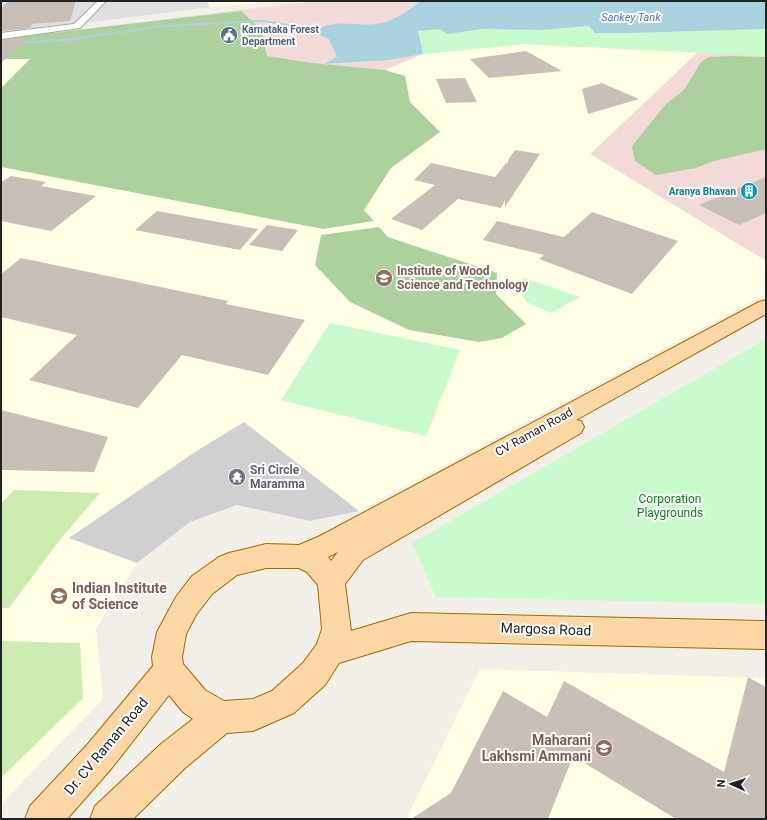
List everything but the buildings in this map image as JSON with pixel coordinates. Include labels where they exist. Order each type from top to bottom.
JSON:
[{"type":"main road","name":"CV Raman Road","points":[[301,557],[329,544],[766,306]]},
{"type":"main road","name":"CV Raman Road","points":[[331,581],[354,552],[766,319]]},
{"type":"main road","points":[[266,556],[301,557],[317,564],[331,581],[337,629],[329,652],[314,674],[283,702],[254,715],[221,717],[194,701],[169,671],[167,657],[172,632],[186,606],[202,585],[229,565],[266,556]]},
{"type":"main road","name":"Margosa Road","points":[[329,652],[411,627],[766,636]]},
{"type":"main road","name":"Dr. CV Raman Road","points":[[43,819],[99,757],[169,671]]},
{"type":"main road","points":[[108,819],[173,756],[221,717]]},
{"type":"street","points":[[1,36],[77,26],[102,1]]},
{"type":"shaded area","points":[[1,1],[207,1],[210,7],[1,34]]},
{"type":"shaded area","points":[[207,1],[254,1],[255,3],[210,7]]},
{"type":"shaded area","name":"Karnataka Forest Department","points":[[314,1],[420,1],[394,20],[418,31],[423,54],[385,70],[30,59],[1,39]]},
{"type":"shaded area","name":"Institute of Wood Science and Technology","points":[[524,44],[698,52],[590,154],[766,261],[766,294],[359,511],[244,423],[70,537],[137,563],[96,629],[103,699],[1,804],[1,59],[31,58],[20,70],[385,70],[423,54]]},
{"type":"shaded area","points":[[698,52],[766,56],[766,261],[590,154]]},
{"type":"shaded area","name":"Sri Circle Maramma","points":[[244,422],[359,511],[310,521],[237,505],[190,522],[137,563],[69,538],[198,450]]},
{"type":"shaded area","name":"Maharani Lakhsmi Ammani","points":[[480,669],[766,678],[766,819],[406,819]]},
{"type":"green space","points":[[241,11],[262,30],[267,56],[311,63],[385,70],[405,76],[410,102],[440,132],[391,168],[364,210],[374,221],[323,229],[1,167],[1,88],[30,59],[1,59],[1,39]]},
{"type":"green space","points":[[589,26],[631,33],[766,29],[766,56],[524,44],[423,54],[418,31],[440,29],[447,34],[483,29],[541,30]]},
{"type":"green space","points":[[709,57],[766,57],[766,149],[714,161],[696,168],[656,175],[635,161],[632,146],[666,104],[684,90],[701,62]]},
{"type":"green space","points":[[379,227],[388,237],[497,273],[496,294],[526,324],[502,338],[479,342],[409,330],[350,302],[315,265],[321,235]]},
{"type":"green space","points":[[524,278],[580,297],[551,313],[526,302],[517,286]]},
{"type":"green space","points":[[330,323],[460,350],[426,436],[281,400]]},
{"type":"green space","name":"Corporation Playgrounds","points":[[766,339],[766,604],[436,597],[412,543]]},
{"type":"green space","points":[[14,490],[100,493],[58,542],[9,608],[1,608],[1,504]]},
{"type":"green space","points":[[1,641],[80,643],[83,698],[1,778]]},
{"type":"water","name":"Sankey Tank","points":[[407,1],[766,1],[766,29],[595,33],[589,26],[541,30],[483,29],[447,34],[440,29],[418,31],[423,54],[388,60],[324,64],[337,57],[329,39],[315,33],[321,28],[335,24],[368,25],[382,23],[404,13],[419,2]]},
{"type":"waterway","points":[[1,44],[66,40],[164,26],[263,21],[327,31]]},
{"type":"place","name":"Karnataka Forest Department","points":[[229,35]]},
{"type":"place","name":"Aranya Bhavan","points":[[749,191]]},
{"type":"place","name":"Institute of Wood Science and Technology","points":[[384,278]]},
{"type":"place","name":"Sri Circle Maramma","points":[[237,477]]},
{"type":"place","name":"Indian Institute of Science","points":[[59,596]]},
{"type":"place","name":"Maharani Lakhsmi Ammani","points":[[604,748]]}]
